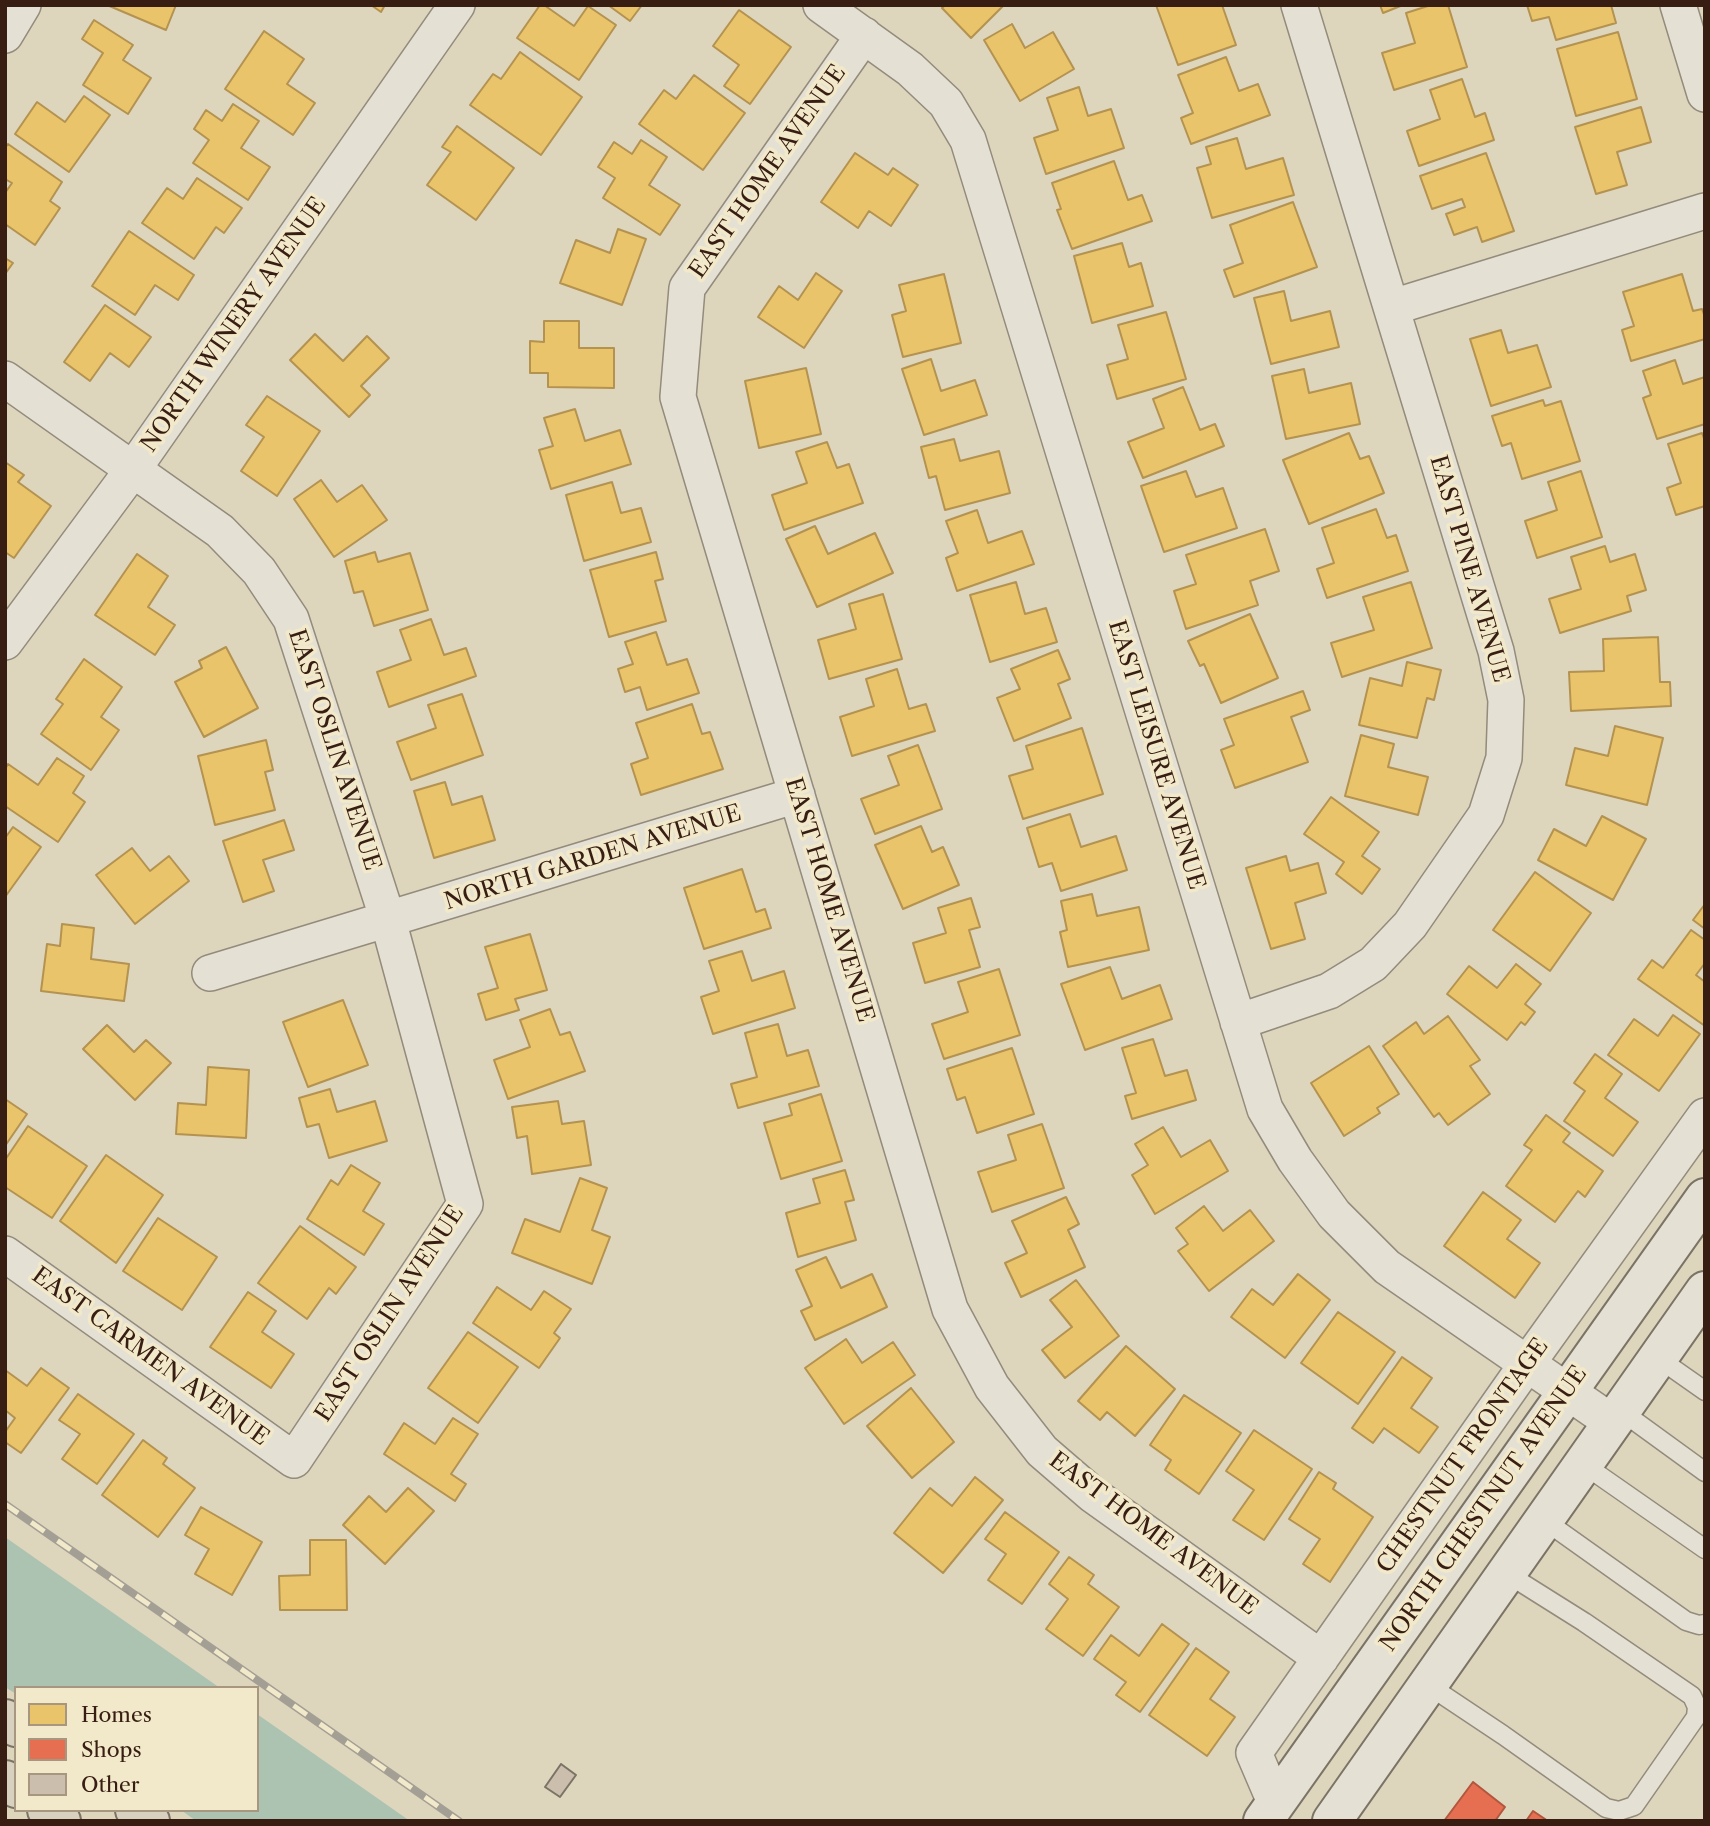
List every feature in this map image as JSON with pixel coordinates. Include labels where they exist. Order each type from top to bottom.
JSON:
[{"type":"main road","name":"NORTH CHESTNUT AVENUE","points":[[1269,1811],[1705,1198]]},
{"type":"main road","points":[[1381,1653],[1381,1682],[1372,1706],[1321,1782],[1319,1798],[1324,1811],[1333,1820],[1705,1291]]},
{"type":"street","points":[[5,35],[23,5]]},
{"type":"street","name":"NORTH WINERY AVENUE","points":[[5,642],[134,468],[457,5]]},
{"type":"street","name":"EAST LEISURE AVENUE","points":[[821,5],[910,69],[946,103],[968,140],[1265,1109],[1295,1160],[1334,1214],[1388,1267],[1567,1392],[1617,1417]]},
{"type":"street","name":"EAST PINE AVENUE","points":[[1238,1022],[1329,991],[1373,964],[1410,925],[1486,815],[1504,758],[1506,701],[1496,652],[1299,5]]},
{"type":"street","points":[[1678,5],[1705,94]]},
{"type":"street","name":"EAST HOME AVENUE","points":[[864,36],[687,288],[678,397],[950,1309],[992,1387],[1042,1451],[1093,1495],[1321,1658]]},
{"type":"street","points":[[1392,307],[1705,211]]},
{"type":"street","name":"EAST OSLIN AVENUE","points":[[5,379],[220,531],[259,571],[291,619],[388,920],[465,1205],[294,1460]]},
{"type":"street","name":"NORTH GARDEN AVENUE","points":[[388,920],[797,795]]},
{"type":"street","points":[[210,973],[388,920]]},
{"type":"street","name":"CHESTNUT FRONTAGE","points":[[1269,1811],[1254,1753],[1705,1116]]},
{"type":"street","name":"EAST CARMEN AVENUE","points":[[5,1254],[294,1460]]},
{"type":"lane","points":[[1658,1358],[1705,1391]]},
{"type":"lane","points":[[1617,1417],[1705,1472]]},
{"type":"lane","points":[[1583,1464],[1705,1549]]},
{"type":"lane","points":[[1544,1520],[1686,1621],[1705,1624]]},
{"type":"lane","points":[[1428,1685],[1606,1808],[1619,1811],[1634,1806],[1696,1717],[1692,1696],[1584,1622],[1506,1573]]},
{"type":"shaded area","points":[[5,1537],[217,1686],[14,1686],[14,1693],[5,1687]]},
{"type":"shaded area","points":[[259,1715],[410,1821],[196,1821],[184,1812],[259,1812]]},
{"type":"building: Homes","points":[[107,5],[176,5],[166,30]]},
{"type":"building: Homes","points":[[371,5],[385,5],[381,12]]},
{"type":"building: Homes","points":[[540,5],[544,5],[574,26],[588,6],[616,25],[579,80],[517,38]]},
{"type":"building: Homes","points":[[608,5],[642,5],[630,21]]},
{"type":"building: Homes","points":[[945,5],[1004,5],[971,38],[942,8]]},
{"type":"building: Homes","points":[[1156,5],[1222,5],[1236,45],[1178,65]]},
{"type":"building: Homes","points":[[1380,5],[1403,5],[1383,13]]},
{"type":"building: Homes","points":[[1431,5],[1448,5],[1467,67],[1394,90],[1382,53],[1415,43],[1406,13]]},
{"type":"building: Homes","points":[[1527,5],[1611,5],[1616,23],[1556,40],[1549,17],[1532,21]]},
{"type":"building: Homes","points":[[739,10],[791,47],[750,104],[724,86],[739,65],[713,46]]},
{"type":"building: Homes","points":[[94,20],[133,45],[123,60],[151,78],[128,114],[83,85],[103,53],[82,39]]},
{"type":"building: Homes","points":[[1012,24],[1025,48],[1053,32],[1074,69],[1020,101],[984,40]]},
{"type":"building: Homes","points":[[264,31],[304,59],[287,84],[315,103],[293,135],[225,89]]},
{"type":"building: Homes","points":[[1618,32],[1637,99],[1576,116],[1557,49]]},
{"type":"building: Homes","points":[[520,52],[582,97],[541,155],[470,105],[493,74],[501,79]]},
{"type":"building: Homes","points":[[1226,57],[1239,91],[1258,84],[1270,115],[1191,144],[1181,118],[1193,113],[1178,75]]},
{"type":"building: Homes","points":[[694,75],[745,113],[703,170],[639,124],[664,90],[676,99]]},
{"type":"building: Homes","points":[[1462,79],[1475,117],[1485,113],[1494,140],[1419,166],[1407,131],[1440,119],[1430,90]]},
{"type":"building: Homes","points":[[1079,87],[1088,116],[1111,109],[1124,148],[1046,174],[1034,138],[1058,130],[1047,98]]},
{"type":"building: Homes","points":[[84,96],[110,115],[69,172],[15,134],[37,102],[65,122]]},
{"type":"building: Homes","points":[[233,104],[259,121],[241,148],[270,167],[248,200],[193,163],[209,140],[194,129],[206,110],[222,121]]},
{"type":"building: Homes","points":[[1641,107],[1651,142],[1617,152],[1627,185],[1596,194],[1575,127]]},
{"type":"building: Homes","points":[[457,126],[514,168],[476,220],[427,185],[451,152],[442,147]]},
{"type":"building: Homes","points":[[1237,138],[1246,169],[1283,158],[1294,195],[1212,218],[1197,168],[1211,164],[1206,147]]},
{"type":"building: Homes","points":[[641,140],[667,157],[649,185],[680,205],[660,235],[603,198],[615,178],[598,167],[614,142],[632,154]]},
{"type":"building: Homes","points":[[8,144],[62,182],[50,201],[60,208],[35,245],[5,224],[5,193],[12,183],[5,179],[5,148]]},
{"type":"building: Homes","points":[[855,153],[888,175],[893,168],[918,185],[891,226],[869,211],[858,228],[821,202]]},
{"type":"building: Homes","points":[[1486,153],[1514,231],[1482,242],[1477,227],[1454,235],[1446,214],[1465,207],[1462,199],[1432,209],[1420,176]]},
{"type":"building: Homes","points":[[1114,161],[1128,200],[1142,195],[1152,221],[1072,249],[1057,210],[1061,209],[1052,183]]},
{"type":"building: Homes","points":[[197,178],[242,208],[224,233],[216,227],[194,259],[142,223],[167,188],[183,199]]},
{"type":"building: Homes","points":[[1293,202],[1317,267],[1234,297],[1224,270],[1243,263],[1230,225]]},
{"type":"building: Homes","points":[[618,229],[646,239],[622,305],[560,283],[576,240],[610,253]]},
{"type":"building: Homes","points":[[129,231],[194,275],[178,300],[155,285],[135,315],[92,286]]},
{"type":"building: Homes","points":[[1122,243],[1129,267],[1141,263],[1153,306],[1092,323],[1074,256]]},
{"type":"building: Homes","points":[[5,258],[13,263],[5,274]]},
{"type":"building: Homes","points":[[816,273],[842,291],[804,348],[758,317],[779,286],[798,300]]},
{"type":"building: Homes","points":[[944,274],[961,343],[903,357],[892,315],[906,311],[899,285]]},
{"type":"building: Homes","points":[[1682,274],[1693,311],[1702,309],[1705,317],[1705,339],[1631,361],[1622,330],[1634,326],[1623,292]]},
{"type":"building: Homes","points":[[1284,291],[1291,321],[1330,311],[1339,347],[1271,364],[1254,298]]},
{"type":"building: Homes","points":[[105,305],[151,337],[129,367],[110,353],[90,381],[64,362]]},
{"type":"building: Homes","points":[[1166,312],[1186,379],[1117,399],[1107,365],[1128,359],[1118,325]]},
{"type":"building: Homes","points":[[544,321],[579,321],[579,348],[614,348],[614,388],[548,387],[548,373],[530,373],[530,341],[544,342]]},
{"type":"building: Homes","points":[[1501,330],[1508,353],[1537,345],[1551,387],[1491,406],[1470,339]]},
{"type":"building: Homes","points":[[315,334],[343,361],[367,336],[389,358],[361,386],[370,395],[349,417],[290,360]]},
{"type":"building: Homes","points":[[931,359],[941,391],[975,380],[987,415],[924,435],[902,369]]},
{"type":"building: Homes","points":[[1675,360],[1683,384],[1705,377],[1705,424],[1657,439],[1643,398],[1651,395],[1643,371]]},
{"type":"building: Homes","points":[[806,368],[821,434],[759,448],[745,381]]},
{"type":"building: Homes","points":[[1304,369],[1309,393],[1351,383],[1360,424],[1286,439],[1272,376]]},
{"type":"building: Homes","points":[[1183,387],[1200,430],[1215,424],[1224,446],[1143,478],[1128,442],[1164,428],[1153,399]]},
{"type":"building: Homes","points":[[267,396],[320,431],[277,496],[241,471],[264,437],[246,425]]},
{"type":"building: Homes","points":[[1543,400],[1545,406],[1561,401],[1580,461],[1522,479],[1511,443],[1502,446],[1492,416]]},
{"type":"building: Homes","points":[[575,409],[585,441],[620,430],[631,464],[551,489],[539,450],[553,446],[544,418]]},
{"type":"building: Homes","points":[[1349,433],[1360,459],[1369,456],[1384,493],[1309,524],[1283,460]]},
{"type":"building: Homes","points":[[1702,433],[1705,441],[1705,506],[1676,515],[1667,488],[1681,483],[1668,444]]},
{"type":"building: Homes","points":[[954,439],[960,461],[999,451],[1010,493],[945,510],[936,476],[929,478],[921,447]]},
{"type":"building: Homes","points":[[827,442],[837,468],[849,464],[863,503],[784,530],[772,495],[807,483],[796,452]]},
{"type":"building: Homes","points":[[5,462],[24,475],[18,482],[51,506],[14,558],[5,552]]},
{"type":"building: Homes","points":[[1186,471],[1196,497],[1223,488],[1237,528],[1164,552],[1141,486]]},
{"type":"building: Homes","points":[[1581,471],[1602,537],[1537,558],[1525,521],[1557,510],[1548,482]]},
{"type":"building: Homes","points":[[321,480],[337,502],[362,485],[387,520],[334,557],[294,499]]},
{"type":"building: Homes","points":[[612,482],[621,513],[641,508],[651,542],[584,561],[566,495]]},
{"type":"building: Homes","points":[[1376,509],[1387,538],[1396,535],[1408,571],[1327,598],[1317,569],[1334,563],[1322,528]]},
{"type":"building: Homes","points":[[977,510],[988,543],[1022,531],[1034,564],[957,591],[946,558],[958,553],[946,521]]},
{"type":"building: Homes","points":[[815,526],[828,554],[875,533],[893,573],[817,607],[786,539]]},
{"type":"building: Homes","points":[[1265,529],[1279,571],[1250,581],[1258,605],[1186,629],[1174,591],[1196,584],[1186,555]]},
{"type":"building: Homes","points":[[1605,546],[1610,562],[1635,554],[1646,590],[1627,596],[1631,611],[1560,633],[1549,599],[1581,589],[1571,557]]},
{"type":"building: Homes","points":[[375,552],[378,562],[410,553],[428,610],[374,626],[363,591],[354,593],[345,561]]},
{"type":"building: Homes","points":[[656,552],[663,579],[655,581],[666,621],[609,637],[590,570]]},
{"type":"building: Homes","points":[[137,554],[168,576],[148,607],[175,625],[155,655],[95,615]]},
{"type":"building: Homes","points":[[1016,582],[1025,614],[1046,608],[1057,642],[990,662],[970,595]]},
{"type":"building: Homes","points":[[1411,582],[1432,648],[1342,677],[1331,643],[1374,630],[1363,597]]},
{"type":"building: Homes","points":[[883,594],[902,659],[829,679],[818,640],[856,629],[849,604]]},
{"type":"building: Homes","points":[[1250,614],[1278,678],[1221,703],[1204,664],[1200,666],[1188,641]]},
{"type":"building: Homes","points":[[431,619],[444,655],[466,648],[476,676],[389,707],[377,672],[411,660],[400,630]]},
{"type":"building: Homes","points":[[656,632],[667,665],[687,659],[699,693],[647,710],[640,687],[625,692],[618,669],[633,664],[625,642]]},
{"type":"building: Homes","points":[[1658,637],[1660,682],[1670,682],[1671,706],[1571,711],[1569,672],[1604,671],[1603,639]]},
{"type":"building: Homes","points":[[226,647],[258,708],[204,737],[175,682],[202,668],[199,661]]},
{"type":"building: Homes","points":[[1058,650],[1070,679],[1058,684],[1071,718],[1014,741],[997,698],[1020,689],[1011,669]]},
{"type":"building: Homes","points":[[84,659],[122,687],[101,717],[119,730],[91,770],[41,734],[63,704],[56,699]]},
{"type":"building: Homes","points":[[1407,662],[1441,670],[1434,700],[1427,698],[1417,738],[1359,725],[1370,678],[1402,686]]},
{"type":"building: Homes","points":[[897,669],[909,709],[926,704],[935,731],[852,756],[840,717],[874,706],[866,679]]},
{"type":"building: Homes","points":[[1303,691],[1310,710],[1291,717],[1308,762],[1235,788],[1221,750],[1234,745],[1224,719]]},
{"type":"building: Homes","points":[[462,694],[483,755],[411,780],[397,742],[436,728],[428,705]]},
{"type":"building: Homes","points":[[692,704],[702,734],[710,732],[723,769],[641,795],[631,764],[648,758],[636,723]]},
{"type":"building: Homes","points":[[1615,726],[1663,738],[1647,805],[1566,785],[1575,748],[1608,756]]},
{"type":"building: Homes","points":[[1082,728],[1103,794],[1023,819],[1009,776],[1033,769],[1026,746]]},
{"type":"building: Homes","points":[[1361,735],[1394,744],[1388,767],[1428,777],[1418,815],[1345,796]]},
{"type":"building: Homes","points":[[266,740],[273,770],[265,772],[275,810],[215,825],[198,756]]},
{"type":"building: Homes","points":[[918,745],[942,809],[875,834],[861,799],[899,785],[888,756]]},
{"type":"building: Homes","points":[[57,758],[84,776],[73,793],[85,802],[58,842],[5,806],[5,769],[8,764],[38,785]]},
{"type":"building: Homes","points":[[445,782],[452,805],[482,796],[495,840],[434,858],[414,791]]},
{"type":"building: Homes","points":[[1331,797],[1379,832],[1362,856],[1380,869],[1362,894],[1336,874],[1344,862],[1304,834]]},
{"type":"building: Homes","points":[[1070,814],[1081,847],[1116,836],[1127,870],[1061,891],[1052,863],[1039,867],[1027,828]]},
{"type":"building: Homes","points":[[1602,816],[1646,839],[1613,900],[1538,860],[1554,829],[1586,846]]},
{"type":"building: Homes","points":[[284,820],[294,850],[263,860],[274,891],[243,902],[223,841]]},
{"type":"building: Homes","points":[[921,826],[932,852],[943,847],[959,885],[903,909],[875,845]]},
{"type":"building: Homes","points":[[13,827],[41,847],[5,897],[5,838]]},
{"type":"building: Homes","points":[[132,848],[150,871],[169,856],[189,881],[135,924],[96,875]]},
{"type":"building: Homes","points":[[1286,856],[1290,871],[1318,863],[1326,893],[1295,903],[1305,939],[1271,949],[1246,868]]},
{"type":"building: Homes","points":[[742,869],[756,912],[765,909],[771,928],[704,949],[684,888]]},
{"type":"building: Homes","points":[[1535,872],[1591,913],[1550,971],[1493,930]]},
{"type":"building: Homes","points":[[1092,894],[1097,916],[1139,907],[1149,950],[1068,967],[1060,932],[1067,930],[1061,901]]},
{"type":"building: Homes","points":[[971,898],[980,927],[969,930],[980,967],[925,983],[913,943],[946,933],[938,908]]},
{"type":"building: Homes","points":[[1705,904],[1705,929],[1693,920]]},
{"type":"building: Homes","points":[[62,924],[94,928],[91,959],[129,964],[124,1001],[41,991],[47,944],[60,946]]},
{"type":"building: Homes","points":[[1691,930],[1705,940],[1705,963],[1696,975],[1705,982],[1705,1026],[1638,979],[1652,960],[1663,968]]},
{"type":"building: Homes","points":[[530,934],[547,990],[515,999],[519,1010],[486,1020],[478,994],[498,988],[485,947]]},
{"type":"building: Homes","points":[[742,951],[752,981],[784,971],[795,1008],[713,1034],[701,997],[719,991],[709,961]]},
{"type":"building: Homes","points":[[1516,964],[1541,984],[1525,1004],[1535,1012],[1525,1025],[1521,1022],[1507,1040],[1447,994],[1469,966],[1497,988]]},
{"type":"building: Homes","points":[[1110,967],[1122,999],[1160,985],[1172,1019],[1085,1050],[1061,984]]},
{"type":"building: Homes","points":[[999,969],[1020,1035],[944,1059],[932,1024],[968,1012],[958,982]]},
{"type":"building: Homes","points":[[343,1000],[368,1065],[308,1087],[283,1022]]},
{"type":"building: Homes","points":[[550,1009],[560,1035],[570,1032],[585,1071],[508,1099],[494,1060],[530,1047],[520,1020]]},
{"type":"building: Homes","points":[[1673,1015],[1700,1034],[1659,1091],[1608,1055],[1634,1019],[1658,1036]]},
{"type":"building: Homes","points":[[1448,1016],[1480,1060],[1470,1066],[1490,1094],[1448,1125],[1439,1113],[1434,1117],[1383,1046],[1416,1022],[1424,1034]]},
{"type":"building: Homes","points":[[778,1024],[787,1056],[808,1050],[819,1086],[738,1108],[731,1084],[757,1077],[745,1033]]},
{"type":"building: Homes","points":[[107,1025],[134,1052],[146,1040],[171,1063],[135,1100],[83,1049]]},
{"type":"building: Homes","points":[[1153,1039],[1165,1076],[1187,1070],[1196,1100],[1132,1119],[1125,1096],[1136,1093],[1122,1048]]},
{"type":"building: Homes","points":[[1369,1046],[1399,1094],[1377,1108],[1380,1113],[1344,1136],[1311,1083]]},
{"type":"building: Homes","points":[[1012,1048],[1034,1114],[977,1133],[965,1097],[957,1100],[947,1069]]},
{"type":"building: Homes","points":[[1595,1054],[1622,1074],[1605,1098],[1638,1122],[1613,1156],[1564,1121],[1585,1091],[1574,1083]]},
{"type":"building: Homes","points":[[208,1067],[249,1070],[246,1138],[176,1134],[178,1103],[206,1105]]},
{"type":"building: Homes","points":[[330,1089],[337,1112],[375,1101],[387,1141],[329,1158],[319,1124],[307,1127],[299,1098]]},
{"type":"building: Homes","points":[[821,1094],[842,1161],[781,1179],[764,1123],[792,1115],[789,1104]]},
{"type":"building: Homes","points":[[5,1099],[27,1114],[5,1146]]},
{"type":"building: Homes","points":[[558,1101],[562,1124],[584,1121],[591,1165],[532,1174],[527,1136],[517,1138],[512,1107]]},
{"type":"building: Homes","points":[[1546,1115],[1570,1133],[1563,1142],[1603,1171],[1585,1197],[1578,1191],[1555,1222],[1506,1186],[1532,1150],[1524,1145]]},
{"type":"building: Homes","points":[[1042,1124],[1064,1188],[992,1212],[978,1172],[1016,1160],[1008,1135]]},
{"type":"building: Homes","points":[[28,1126],[87,1166],[52,1218],[5,1187],[5,1160]]},
{"type":"building: Homes","points":[[1163,1127],[1181,1157],[1210,1140],[1228,1171],[1155,1214],[1132,1175],[1148,1165],[1135,1144]]},
{"type":"building: Homes","points":[[106,1155],[163,1195],[116,1263],[60,1221]]},
{"type":"building: Homes","points":[[351,1165],[380,1183],[363,1211],[384,1224],[364,1255],[307,1219],[331,1180],[338,1185]]},
{"type":"building: Homes","points":[[845,1170],[854,1200],[845,1202],[856,1240],[798,1257],[786,1213],[820,1203],[813,1179]]},
{"type":"building: Homes","points":[[580,1178],[607,1188],[592,1230],[610,1237],[592,1284],[512,1253],[525,1219],[560,1232]]},
{"type":"building: Homes","points":[[1483,1192],[1521,1220],[1507,1239],[1540,1263],[1515,1298],[1444,1246]]},
{"type":"building: Homes","points":[[1066,1197],[1079,1224],[1068,1230],[1085,1267],[1021,1297],[1005,1263],[1027,1253],[1012,1221]]},
{"type":"building: Homes","points":[[1204,1206],[1223,1231],[1250,1210],[1274,1241],[1209,1291],[1178,1251],[1188,1244],[1176,1228]]},
{"type":"building: Homes","points":[[158,1218],[217,1257],[182,1310],[123,1271]]},
{"type":"building: Homes","points":[[300,1226],[356,1267],[336,1294],[329,1288],[307,1319],[258,1283]]},
{"type":"building: Homes","points":[[826,1257],[841,1288],[872,1274],[887,1307],[815,1340],[801,1311],[812,1306],[796,1270]]},
{"type":"building: Homes","points":[[1298,1274],[1330,1300],[1285,1358],[1231,1317],[1252,1289],[1273,1305]]},
{"type":"building: Homes","points":[[1076,1280],[1119,1336],[1065,1378],[1042,1350],[1072,1327],[1050,1300]]},
{"type":"building: Homes","points":[[497,1287],[531,1310],[544,1291],[571,1309],[554,1333],[560,1338],[539,1368],[473,1323]]},
{"type":"building: Homes","points":[[248,1292],[276,1311],[262,1332],[294,1354],[271,1388],[210,1347]]},
{"type":"building: Homes","points":[[1338,1312],[1395,1352],[1358,1404],[1301,1363]]},
{"type":"building: Homes","points":[[468,1332],[518,1367],[478,1423],[428,1388]]},
{"type":"building: Homes","points":[[846,1339],[862,1363],[893,1342],[915,1375],[844,1424],[805,1368]]},
{"type":"building: Homes","points":[[1126,1346],[1175,1389],[1135,1436],[1107,1412],[1100,1420],[1078,1401]]},
{"type":"building: Homes","points":[[1402,1357],[1432,1378],[1411,1408],[1438,1427],[1419,1453],[1384,1428],[1373,1443],[1352,1428]]},
{"type":"building: Homes","points":[[41,1368],[69,1388],[21,1453],[5,1442],[5,1432],[15,1418],[5,1410],[5,1370],[27,1386]]},
{"type":"building: Homes","points":[[911,1388],[954,1442],[912,1478],[867,1426]]},
{"type":"building: Homes","points":[[78,1394],[134,1434],[97,1484],[62,1459],[80,1434],[59,1420]]},
{"type":"building: Homes","points":[[1184,1395],[1241,1433],[1199,1494],[1165,1470],[1171,1460],[1150,1445]]},
{"type":"building: Homes","points":[[453,1418],[478,1434],[451,1474],[466,1484],[455,1501],[384,1454],[404,1423],[435,1444]]},
{"type":"building: Homes","points":[[1254,1430],[1312,1469],[1264,1540],[1233,1520],[1254,1490],[1226,1471]]},
{"type":"building: Homes","points":[[143,1440],[167,1458],[163,1464],[195,1488],[158,1537],[102,1495]]},
{"type":"building: Homes","points":[[1319,1472],[1336,1483],[1333,1489],[1373,1517],[1330,1582],[1303,1564],[1320,1539],[1289,1519]]},
{"type":"building: Homes","points":[[975,1477],[1003,1500],[943,1573],[894,1533],[930,1488],[952,1506]]},
{"type":"building: Homes","points":[[408,1488],[434,1511],[385,1564],[343,1525],[369,1496],[386,1512]]},
{"type":"building: Homes","points":[[201,1507],[262,1542],[232,1595],[195,1574],[209,1549],[185,1535]]},
{"type":"building: Homes","points":[[1005,1512],[1059,1552],[1022,1604],[988,1580],[1006,1554],[985,1539]]},
{"type":"building: Homes","points":[[310,1540],[346,1540],[347,1610],[280,1610],[279,1576],[310,1575]]},
{"type":"building: Homes","points":[[1069,1557],[1094,1575],[1088,1584],[1119,1607],[1083,1656],[1046,1629],[1068,1599],[1049,1584]]},
{"type":"building: Homes","points":[[1162,1624],[1189,1644],[1140,1712],[1116,1695],[1126,1682],[1094,1659],[1111,1635],[1139,1656]]},
{"type":"building: Homes","points":[[1196,1648],[1229,1672],[1210,1699],[1235,1717],[1207,1756],[1149,1715]]},
{"type":"building: Shops","points":[[1473,1782],[1505,1807],[1495,1821],[1444,1821]]},
{"type":"building: Shops","points":[[1533,1811],[1548,1821],[1526,1821]]},
{"type":"building: Other","points":[[561,1764],[576,1775],[560,1797],[545,1787]]},
{"type":"railway","points":[[5,1504],[459,1821]]}]
